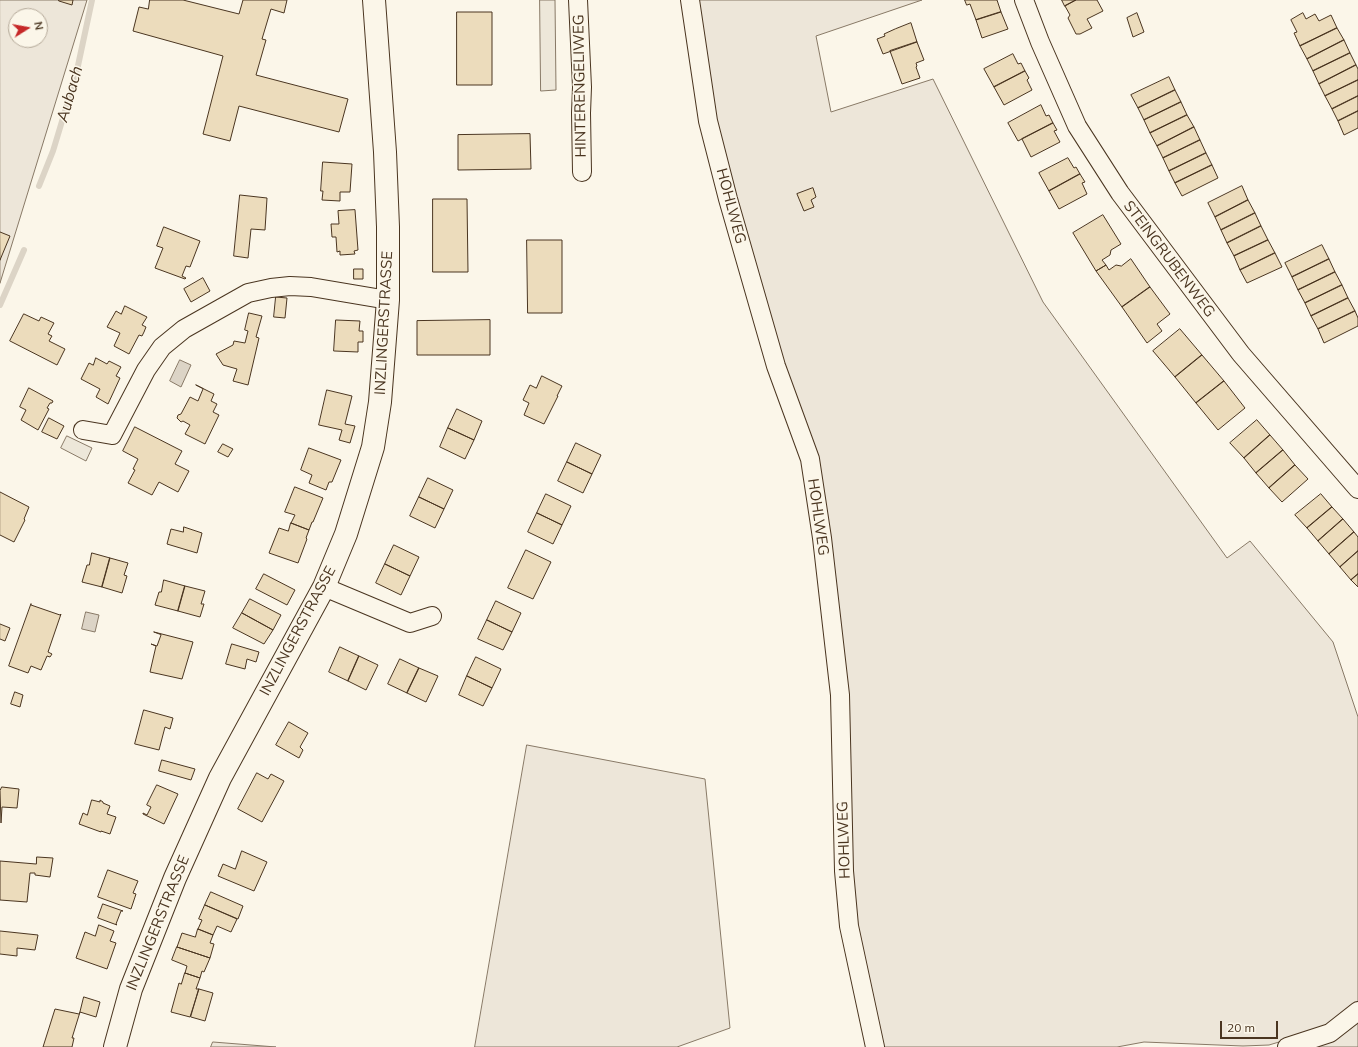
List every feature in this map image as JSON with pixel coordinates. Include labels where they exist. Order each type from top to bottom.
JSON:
[{"type":"street","name":"INZLINGERSTRASSE","points":[[114,1047],[131,989],[175,878],[220,778],[324,587],[346,534],[373,447],[380,402],[388,300],[388,227],[385,152],[374,0]]},
{"type":"street","name":"HINTERENGELIWEG","points":[[578,0],[582,87],[582,172]]},
{"type":"street","name":"HOHLWEG","points":[[690,0],[708,121],[728,199],[776,366],[810,459],[822,538],[840,696],[844,871],[849,926],[875,1047]]},
{"type":"street","name":"STEINGRUBENWEG","points":[[1024,0],[1040,42],[1077,126],[1120,193],[1241,354],[1358,489]]},
{"type":"street","points":[[83,430],[112,435],[146,370],[162,347],[184,329],[248,293],[290,286],[311,287],[388,300]]},
{"type":"street","points":[[324,587],[410,623],[432,616]]},
{"type":"street","points":[[1287,1047],[1330,1032],[1358,1011]]},
{"type":"shaded area","points":[[0,0],[87,0],[0,283]]},
{"type":"shaded area","points":[[540,0],[555,0],[556,90],[541,91]]},
{"type":"shaded area","points":[[693,0],[922,0],[816,36],[831,112],[933,79],[1043,302],[1227,558],[1250,541],[1333,642],[1358,717],[1358,1001],[1332,1022],[1309,1033],[1269,1045],[1243,1046],[1144,1042],[1117,1047],[880,1047],[855,926],[820,486],[737,225]]},
{"type":"shaded area","points":[[180,360],[191,365],[181,387],[170,381]]},
{"type":"shaded area","points":[[67,436],[92,448],[86,461],[61,448]]},
{"type":"shaded area","points":[[86,612],[99,615],[95,632],[82,629]]},
{"type":"shaded area","points":[[527,745],[705,779],[730,1028],[677,1047],[475,1047]]},
{"type":"shaded area","points":[[1358,1015],[1358,1047],[1304,1047]]},
{"type":"shaded area","points":[[213,1042],[276,1047],[211,1047]]},
{"type":"building","points":[[59,0],[73,0],[72,5]]},
{"type":"building","points":[[150,0],[183,0],[239,14],[243,0],[287,0],[284,13],[271,9],[262,39],[266,40],[256,75],[348,99],[339,132],[239,106],[230,141],[203,134],[223,56],[133,31],[139,7],[148,9]]},
{"type":"building","points":[[965,0],[997,0],[1001,12],[976,20],[970,4],[967,5]]},
{"type":"building","points":[[1062,0],[1076,0],[1065,6]]},
{"type":"building","points":[[1076,0],[1097,0],[1103,11],[1087,19],[1092,28],[1080,34],[1076,34],[1068,18],[1070,15],[1065,6]]},
{"type":"building","points":[[457,12],[492,12],[492,85],[457,85]]},
{"type":"building","points":[[1001,12],[1008,29],[982,38],[976,20]]},
{"type":"building","points":[[1137,13],[1144,32],[1133,37],[1127,18]]},
{"type":"building","points":[[1303,13],[1306,19],[1315,14],[1319,21],[1331,15],[1337,28],[1300,46],[1294,33],[1297,32],[1291,20]]},
{"type":"building","points":[[911,23],[917,42],[883,54],[877,39],[885,36],[884,34]]},
{"type":"building","points":[[1337,28],[1344,40],[1307,59],[1300,46]]},
{"type":"building","points":[[1344,40],[1350,53],[1313,71],[1307,59]]},
{"type":"building","points":[[917,42],[924,60],[916,63],[920,78],[902,84],[890,51]]},
{"type":"building","points":[[1350,53],[1356,65],[1319,84],[1313,71]]},
{"type":"building","points":[[1013,54],[1018,64],[1021,63],[1025,71],[994,87],[984,69]]},
{"type":"building","points":[[1356,65],[1358,69],[1358,80],[1325,96],[1319,84]]},
{"type":"building","points":[[1025,71],[1029,78],[1027,80],[1032,90],[1004,105],[994,87]]},
{"type":"building","points":[[1169,77],[1175,90],[1138,108],[1131,95]]},
{"type":"building","points":[[1358,80],[1358,96],[1332,109],[1325,96]]},
{"type":"building","points":[[1175,90],[1181,102],[1144,120],[1138,108]]},
{"type":"building","points":[[1358,96],[1358,111],[1338,121],[1332,109]]},
{"type":"building","points":[[1181,102],[1187,115],[1150,133],[1144,120]]},
{"type":"building","points":[[1041,105],[1046,116],[1049,115],[1053,123],[1018,141],[1008,123]]},
{"type":"building","points":[[1358,111],[1358,128],[1344,135],[1338,121]]},
{"type":"building","points":[[1187,115],[1194,127],[1157,146],[1150,133]]},
{"type":"building","points":[[1053,123],[1057,130],[1054,131],[1060,142],[1031,157],[1022,139]]},
{"type":"building","points":[[1194,127],[1200,140],[1163,158],[1157,146]]},
{"type":"building","points":[[530,134],[531,169],[458,170],[458,135]]},
{"type":"building","points":[[1200,140],[1206,153],[1169,171],[1163,158]]},
{"type":"building","points":[[1206,153],[1212,165],[1175,183],[1169,171]]},
{"type":"building","points":[[1068,158],[1080,174],[1049,191],[1039,173]]},
{"type":"building","points":[[323,162],[352,164],[350,192],[340,192],[340,201],[322,200],[323,191],[321,191]]},
{"type":"building","points":[[1212,165],[1218,178],[1182,196],[1175,183]]},
{"type":"building","points":[[1080,174],[1085,182],[1082,183],[1087,194],[1059,209],[1049,191]]},
{"type":"building","points":[[1242,186],[1248,200],[1215,217],[1208,203]]},
{"type":"building","points":[[813,188],[816,197],[811,200],[814,207],[804,211],[797,194]]},
{"type":"building","points":[[240,195],[267,198],[265,230],[251,229],[248,258],[234,256]]},
{"type":"building","points":[[433,199],[467,199],[468,272],[433,272]]},
{"type":"building","points":[[1248,200],[1255,213],[1221,230],[1215,217]]},
{"type":"building","points":[[355,210],[358,250],[354,251],[355,254],[340,255],[340,251],[337,252],[336,237],[332,237],[331,224],[339,224],[338,211]]},
{"type":"building","points":[[1255,213],[1261,226],[1227,243],[1221,230]]},
{"type":"building","points":[[1103,215],[1121,244],[1111,250],[1110,255],[1102,260],[1106,265],[1096,271],[1073,233]]},
{"type":"building","points":[[1261,226],[1268,240],[1234,256],[1227,243]]},
{"type":"building","points":[[164,227],[200,241],[190,267],[186,266],[182,276],[186,278],[185,279],[155,268],[163,248],[157,246]]},
{"type":"building","points":[[0,232],[10,236],[0,260]]},
{"type":"building","points":[[527,240],[562,240],[562,313],[528,313]]},
{"type":"building","points":[[1268,240],[1275,253],[1240,270],[1234,256]]},
{"type":"building","points":[[1322,245],[1329,259],[1292,277],[1285,263]]},
{"type":"building","points":[[1275,253],[1282,267],[1247,283],[1240,270]]},
{"type":"building","points":[[1131,259],[1150,287],[1122,307],[1096,271],[1106,265],[1109,270],[1116,265],[1121,266]]},
{"type":"building","points":[[1329,259],[1335,272],[1298,290],[1292,277]]},
{"type":"building","points":[[354,269],[363,269],[363,279],[354,279]]},
{"type":"building","points":[[1335,272],[1342,285],[1305,303],[1298,290]]},
{"type":"building","points":[[203,278],[210,291],[191,302],[184,289]]},
{"type":"building","points":[[1342,285],[1348,298],[1311,316],[1305,303]]},
{"type":"building","points":[[1150,287],[1170,314],[1157,324],[1162,331],[1147,343],[1122,307]]},
{"type":"building","points":[[276,297],[287,298],[285,318],[274,317]]},
{"type":"building","points":[[1348,298],[1355,311],[1318,329],[1311,316]]},
{"type":"building","points":[[125,306],[147,317],[142,325],[146,327],[144,332],[142,336],[139,335],[129,354],[114,346],[120,333],[107,327],[116,311],[121,314]]},
{"type":"building","points":[[1355,311],[1358,318],[1358,326],[1324,343],[1318,329]]},
{"type":"building","points":[[249,313],[262,316],[256,337],[259,338],[248,385],[233,381],[237,369],[223,365],[216,354],[233,345],[234,341],[245,343],[248,331],[245,330]]},
{"type":"building","points":[[24,314],[39,321],[41,317],[54,323],[48,334],[52,336],[49,341],[65,349],[57,365],[10,341]]},
{"type":"building","points":[[336,320],[360,321],[359,331],[363,331],[363,342],[358,342],[358,352],[334,351]]},
{"type":"building","points":[[490,320],[490,355],[417,355],[417,321]]},
{"type":"building","points":[[1180,329],[1202,355],[1175,377],[1153,351]]},
{"type":"building","points":[[1202,355],[1224,381],[1196,403],[1175,377]]},
{"type":"building","points":[[96,358],[107,364],[109,361],[121,367],[116,376],[120,378],[108,404],[96,397],[100,389],[81,379],[89,363],[93,365]]},
{"type":"building","points":[[542,376],[562,386],[544,424],[524,415],[529,403],[523,400],[530,385],[536,388]]},
{"type":"building","points":[[1224,381],[1245,408],[1218,430],[1196,403]]},
{"type":"building","points":[[196,385],[214,394],[211,401],[217,404],[213,412],[219,415],[205,444],[185,434],[190,425],[183,421],[181,422],[177,418],[178,415],[181,414],[190,397],[198,401],[203,389]]},
{"type":"building","points":[[29,388],[53,401],[47,408],[49,409],[38,430],[21,420],[26,410],[20,407]]},
{"type":"building","points":[[327,390],[352,396],[345,424],[355,426],[350,443],[339,440],[342,430],[319,425]]},
{"type":"building","points":[[457,409],[482,421],[474,440],[448,428]]},
{"type":"building","points":[[49,418],[64,426],[57,439],[42,432]]},
{"type":"building","points":[[1257,420],[1270,435],[1244,458],[1230,443]]},
{"type":"building","points":[[135,427],[182,451],[175,464],[189,471],[178,492],[159,482],[152,495],[128,483],[135,470],[133,469],[138,459],[123,451]]},
{"type":"building","points":[[448,428],[474,440],[465,459],[440,447]]},
{"type":"building","points":[[1270,435],[1283,450],[1256,473],[1244,458]]},
{"type":"building","points":[[576,443],[601,455],[592,474],[567,462]]},
{"type":"building","points":[[223,444],[233,449],[228,457],[218,452]]},
{"type":"building","points":[[309,448],[341,460],[332,482],[329,482],[326,490],[309,483],[312,475],[301,470]]},
{"type":"building","points":[[1283,450],[1295,465],[1269,488],[1256,473]]},
{"type":"building","points":[[567,462],[592,474],[583,493],[558,481]]},
{"type":"building","points":[[1295,465],[1308,479],[1282,502],[1269,488]]},
{"type":"building","points":[[428,478],[453,490],[444,509],[419,497]]},
{"type":"building","points":[[295,487],[323,498],[309,530],[291,523],[295,515],[285,512]]},
{"type":"building","points":[[0,492],[29,507],[24,519],[25,520],[14,542],[0,535]]},
{"type":"building","points":[[546,494],[571,506],[562,525],[537,513]]},
{"type":"building","points":[[1321,494],[1332,507],[1307,528],[1295,515]]},
{"type":"building","points":[[419,497],[444,509],[435,528],[410,516]]},
{"type":"building","points":[[1332,507],[1343,519],[1318,541],[1307,528]]},
{"type":"building","points":[[537,513],[562,525],[553,544],[528,532]]},
{"type":"building","points":[[1343,519],[1354,532],[1329,554],[1318,541]]},
{"type":"building","points":[[291,523],[309,530],[298,563],[269,553],[279,528],[288,531]]},
{"type":"building","points":[[184,527],[202,533],[197,553],[167,544],[171,529],[183,532]]},
{"type":"building","points":[[1354,532],[1358,537],[1358,551],[1340,567],[1329,554]]},
{"type":"building","points":[[394,545],[419,557],[410,576],[385,564]]},
{"type":"building","points":[[526,550],[551,562],[533,599],[508,588]]},
{"type":"building","points":[[1358,551],[1358,574],[1351,580],[1340,567]]},
{"type":"building","points":[[92,553],[110,558],[102,587],[82,582]]},
{"type":"building","points":[[110,558],[128,563],[124,575],[127,576],[122,593],[102,587]]},
{"type":"building","points":[[385,564],[410,576],[401,595],[376,583]]},
{"type":"building","points":[[264,574],[295,590],[287,605],[256,589]]},
{"type":"building","points":[[1358,574],[1358,587],[1351,580]]},
{"type":"building","points":[[164,580],[185,586],[178,611],[155,605],[159,592],[161,592]]},
{"type":"building","points":[[185,586],[205,591],[201,604],[204,604],[200,617],[178,611]]},
{"type":"building","points":[[250,599],[281,615],[273,630],[242,613]]},
{"type":"building","points":[[496,601],[521,613],[512,632],[487,620]]},
{"type":"building","points":[[31,604],[60,615],[61,614],[48,652],[52,654],[50,657],[47,656],[41,670],[31,666],[28,673],[9,666]]},
{"type":"building","points":[[242,613],[273,630],[264,644],[233,628]]},
{"type":"building","points":[[487,620],[512,632],[503,650],[478,639]]},
{"type":"building","points":[[0,624],[10,628],[5,641],[0,639]]},
{"type":"building","points":[[154,632],[193,642],[182,679],[150,672],[156,646],[151,644],[157,646],[161,635]]},
{"type":"building","points":[[232,644],[259,652],[256,662],[247,659],[245,669],[226,664]]},
{"type":"building","points":[[340,647],[359,656],[348,681],[329,672]]},
{"type":"building","points":[[359,656],[378,665],[366,690],[348,681]]},
{"type":"building","points":[[476,657],[501,669],[492,688],[467,676]]},
{"type":"building","points":[[400,659],[419,668],[407,693],[388,684]]},
{"type":"building","points":[[419,668],[438,676],[426,702],[407,693]]},
{"type":"building","points":[[467,676],[492,688],[483,706],[459,695]]},
{"type":"building","points":[[15,692],[23,695],[20,707],[11,704]]},
{"type":"building","points":[[144,710],[173,718],[170,729],[165,727],[159,750],[135,744]]},
{"type":"building","points":[[289,722],[308,733],[300,747],[303,750],[299,758],[276,745]]},
{"type":"building","points":[[162,760],[195,769],[191,780],[159,771]]},
{"type":"building","points":[[257,773],[268,779],[271,774],[284,781],[262,822],[238,809]]},
{"type":"building","points":[[157,785],[178,794],[164,824],[143,814],[147,815],[151,807],[147,805]]},
{"type":"building","points":[[2,787],[19,789],[17,808],[2,807],[1,823],[0,791]]},
{"type":"building","points":[[92,800],[100,802],[100,800],[110,806],[107,814],[116,817],[110,834],[79,824],[83,813],[87,815]]},
{"type":"building","points":[[242,851],[267,862],[254,891],[218,876],[223,864],[235,869]]},
{"type":"building","points":[[37,857],[53,858],[50,877],[30,873],[27,902],[0,900],[0,861],[36,864]]},
{"type":"building","points":[[108,870],[138,881],[133,893],[136,894],[131,909],[98,897]]},
{"type":"building","points":[[211,892],[243,906],[238,919],[205,905]]},
{"type":"building","points":[[103,904],[123,911],[121,911],[116,924],[117,925],[98,918]]},
{"type":"building","points":[[205,905],[237,919],[231,932],[217,926],[213,935],[198,929],[202,920],[199,919]]},
{"type":"building","points":[[99,925],[114,931],[110,941],[116,943],[107,969],[76,958],[85,932],[95,936]]},
{"type":"building","points":[[198,929],[213,935],[210,943],[214,944],[210,958],[177,947],[182,933],[195,937]]},
{"type":"building","points":[[0,931],[38,935],[35,950],[17,948],[17,956],[0,954]]},
{"type":"building","points":[[177,947],[210,958],[204,972],[202,971],[200,978],[185,973],[187,966],[172,960]]},
{"type":"building","points":[[185,973],[200,978],[196,989],[199,989],[190,1017],[171,1012],[179,983],[181,984]]},
{"type":"building","points":[[199,989],[213,993],[205,1021],[191,1017]]},
{"type":"building","points":[[84,997],[100,1002],[96,1017],[80,1012],[72,1038],[74,1038],[72,1047],[43,1047],[55,1009],[79,1014]]},
{"type":"waterway","name":"Aubach","points":[[39,186],[53,151],[76,75],[92,0]]},
{"type":"waterway","name":"Aubach","points":[[0,305],[24,250]]}]
